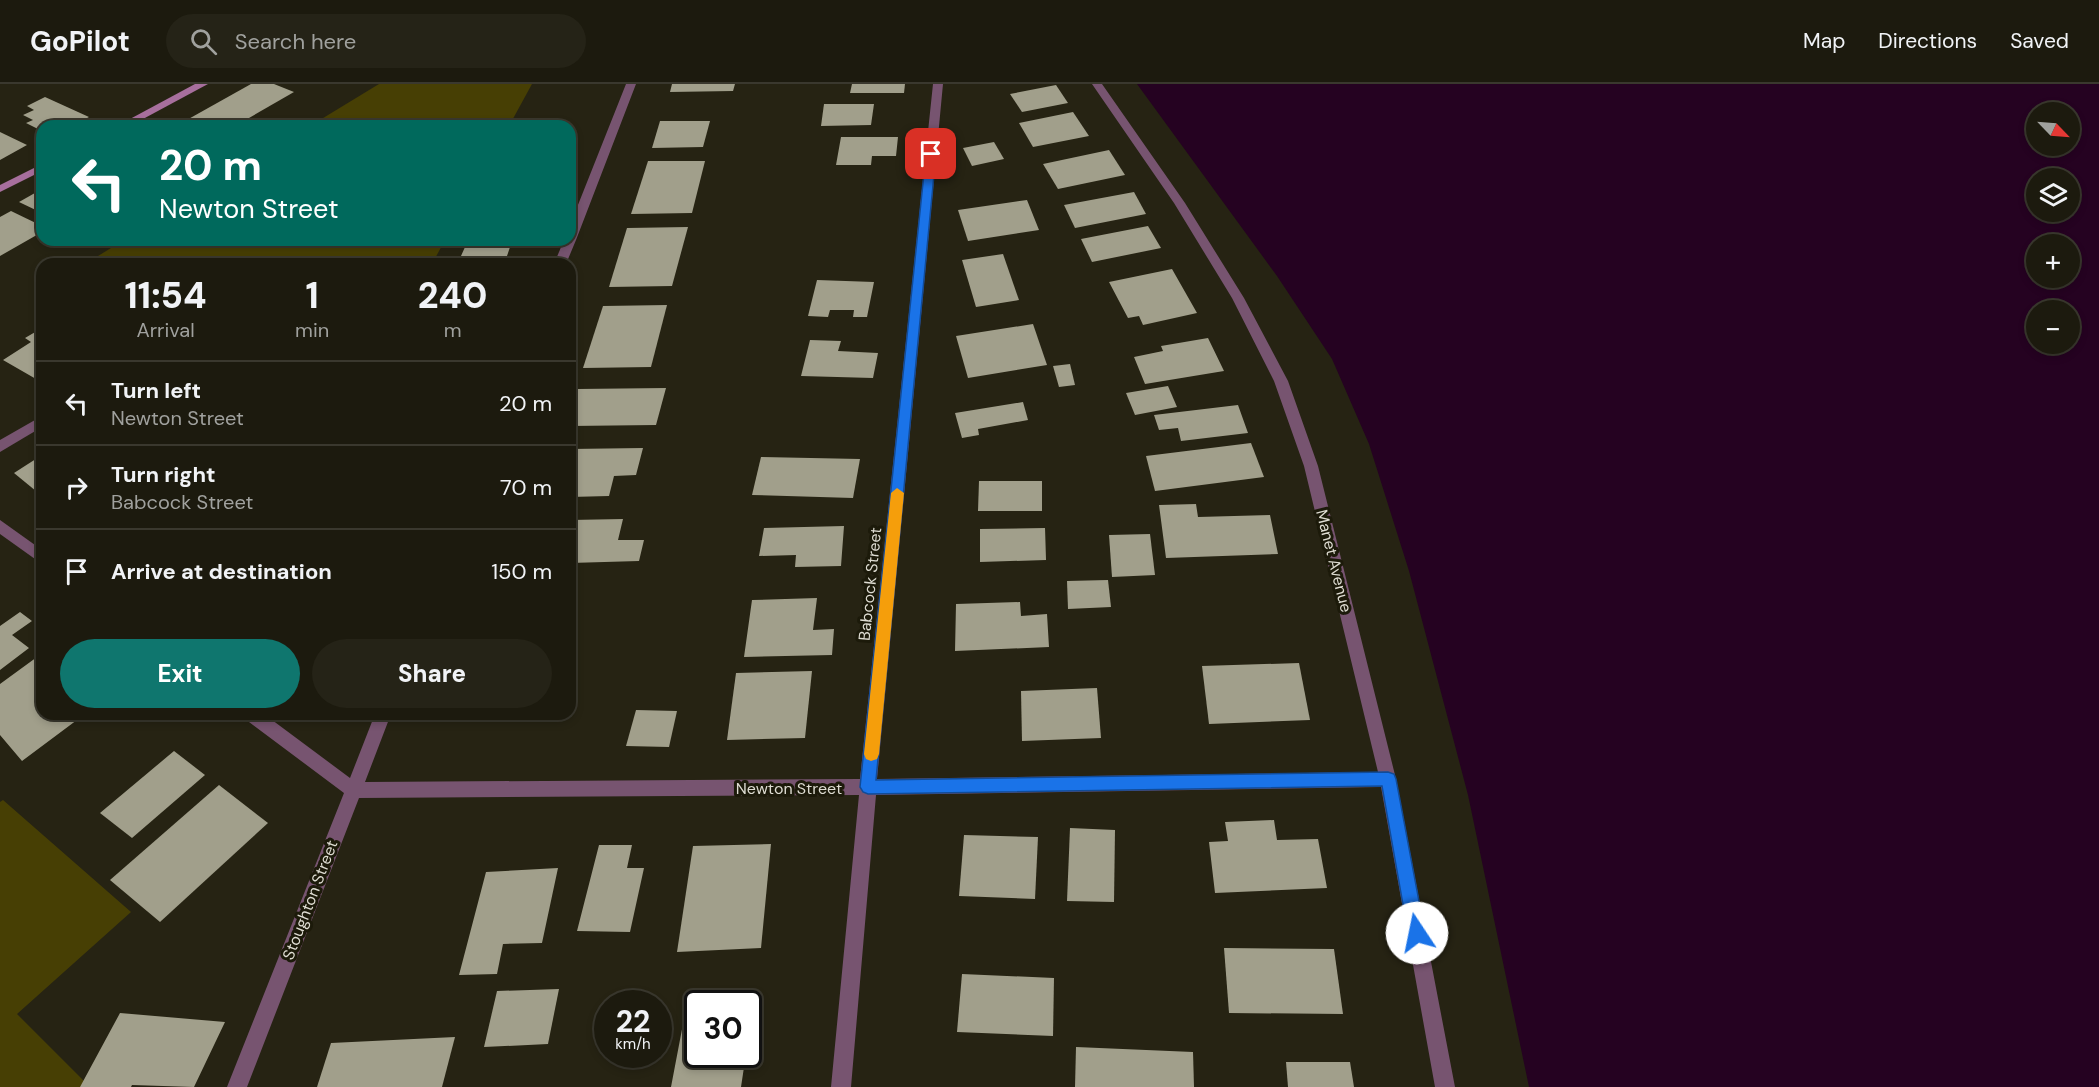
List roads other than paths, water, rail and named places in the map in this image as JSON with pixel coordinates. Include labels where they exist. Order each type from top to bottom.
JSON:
[{"type":"main road","points":[[134,120],[203,84]]},
{"type":"main road","points":[[0,189],[36,170]]},
{"type":"street","points":[[576,225],[631,84]]},
{"type":"street","name":"Babcock Street","points":[[842,1087],[868,787],[938,84]]},
{"type":"street","name":"Manet Avenue","points":[[1097,84],[1179,203],[1238,298],[1281,381],[1311,466],[1388,779],[1445,1087]]},
{"type":"street","points":[[0,447],[36,425]]},
{"type":"street","points":[[0,526],[36,553]]},
{"type":"street","points":[[259,720],[353,790]]},
{"type":"street","name":"Stoughton Street","points":[[237,1087],[381,720]]},
{"type":"street","name":"Newton Street","points":[[353,790],[868,787],[1388,779]]}]
